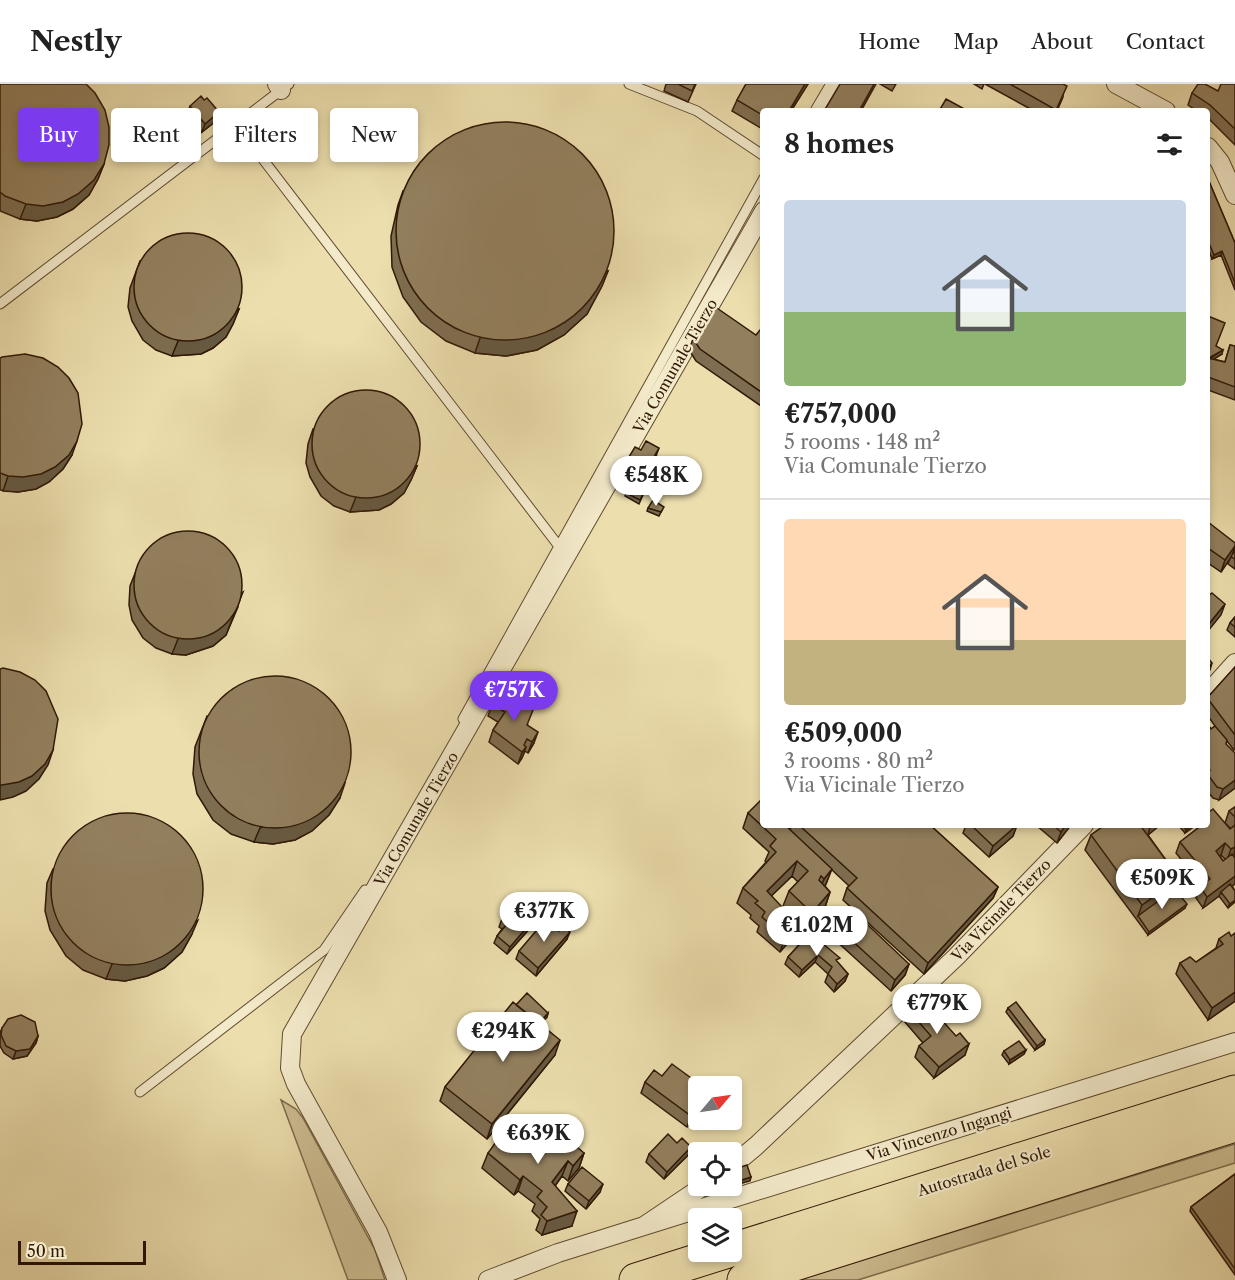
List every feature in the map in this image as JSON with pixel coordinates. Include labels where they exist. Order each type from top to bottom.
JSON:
[{"type":"highway","name":"Autostrada del Sole","points":[[742,1246],[1235,1092]]},
{"type":"highway","name":"Autostrada del Sole","points":[[744,1280],[1235,1125]]},
{"type":"highway","name":"Autostrada del Sole","points":[[636,1280],[692,1262]]},
{"type":"street","points":[[822,108],[836,84]]},
{"type":"street","points":[[1116,84],[1160,108]]},
{"type":"street","points":[[1210,150],[1220,162],[1235,195]]},
{"type":"street","name":"Via Comunale Tierzo","points":[[397,1280],[378,1232],[296,1084],[290,1068],[292,1034],[760,218]]},
{"type":"street","points":[[1210,691],[1235,663]]},
{"type":"street","name":"Via Vicinale Tierzo","points":[[742,1158],[956,957],[1081,828]]},
{"type":"street","name":"Via Vincenzo Ingangi","points":[[644,1226],[1235,1042]]},
{"type":"street","points":[[488,1280],[558,1253],[644,1226],[689,1196]]},
{"type":"lane","points":[[629,84],[697,111],[760,153]]},
{"type":"lane","points":[[255,108],[282,86]]},
{"type":"lane","points":[[0,304],[213,142]]},
{"type":"lane","points":[[265,162],[558,545]]},
{"type":"lane","points":[[140,1092],[324,950],[382,865],[760,185]]},
{"type":"shaded area","points":[[281,1100],[296,1109],[303,1118],[375,1250],[385,1280],[348,1280]]},
{"type":"shaded area","points":[[1235,1144],[1235,1163],[858,1280],[799,1280]]},
{"type":"building","points":[[0,84],[86,84],[95,93],[105,110],[109,127],[109,145],[104,164],[94,180],[78,194],[63,202],[43,206],[26,204],[0,192]]},
{"type":"building","points":[[678,84],[695,84],[692,91]]},
{"type":"building","points":[[746,84],[805,84],[791,108],[760,108],[760,114],[737,100]]},
{"type":"building","points":[[840,84],[874,84],[861,108],[826,108]]},
{"type":"building","points":[[1010,84],[1063,84],[1067,86],[1057,108],[1052,108]]},
{"type":"building","points":[[1198,84],[1205,84],[1218,91],[1221,84],[1235,84],[1235,129],[1210,105],[1192,93]]},
{"type":"building","points":[[201,96],[204,100],[207,98],[216,108],[213,108],[213,117],[205,124],[201,119],[201,108],[190,106]]},
{"type":"building","points":[[946,99],[962,108],[941,108]]},
{"type":"building","points":[[516,122],[547,130],[566,140],[582,154],[596,170],[606,189],[614,220],[614,242],[606,273],[596,292],[582,308],[566,322],[547,332],[516,340],[494,340],[463,332],[444,322],[414,292],[404,273],[398,252],[396,220],[404,189],[414,170],[444,140],[463,130],[484,124]]},
{"type":"building","points":[[1210,184],[1235,243],[1235,283],[1222,251],[1214,255],[1210,246]]},
{"type":"building","points":[[188,233],[209,237],[226,249],[238,266],[242,287],[238,308],[226,325],[209,337],[188,341],[167,337],[150,325],[138,308],[134,287],[138,266],[150,249],[167,237]]},
{"type":"building","points":[[714,306],[756,335],[760,330],[760,391],[700,349],[693,339]]},
{"type":"building","points":[[1210,317],[1225,323],[1216,346],[1223,350],[1210,357]]},
{"type":"building","points":[[1230,345],[1235,346],[1235,387],[1210,378],[1210,358],[1225,362]]},
{"type":"building","points":[[25,354],[43,358],[58,367],[69,378],[78,393],[82,424],[77,441],[69,455],[55,467],[41,474],[23,477],[8,476],[0,473],[0,358]]},
{"type":"building","points":[[366,390],[387,394],[404,406],[416,423],[420,444],[416,465],[404,482],[387,494],[366,498],[345,494],[328,482],[316,465],[312,444],[316,423],[328,406],[345,394]]},
{"type":"building","points":[[646,441],[659,448],[643,476],[624,465],[635,447],[641,450]]},
{"type":"building","points":[[632,481],[646,488],[640,500],[626,493]]},
{"type":"building","points":[[653,500],[664,507],[661,512],[648,508]]},
{"type":"building","points":[[1210,524],[1235,543],[1225,560],[1210,549]]},
{"type":"building","points":[[188,531],[209,535],[226,547],[238,564],[242,585],[238,606],[226,623],[209,635],[188,639],[167,635],[150,623],[138,606],[134,585],[138,564],[150,547],[167,535]]},
{"type":"building","points":[[1212,593],[1225,604],[1210,623],[1210,594]]},
{"type":"building","points":[[1235,617],[1235,627],[1230,623]]},
{"type":"building","points":[[1235,667],[1235,735],[1210,702],[1210,695]]},
{"type":"building","points":[[0,669],[20,672],[35,680],[46,691],[58,719],[53,750],[45,764],[32,776],[19,782],[0,785]]},
{"type":"building","points":[[275,676],[304,681],[329,698],[346,723],[351,752],[346,781],[329,806],[304,823],[275,828],[246,823],[221,806],[204,781],[199,752],[204,723],[221,698],[246,681]]},
{"type":"building","points":[[500,691],[533,710],[527,725],[538,732],[532,742],[527,739],[524,745],[526,747],[522,752],[493,730],[505,712],[492,705]]},
{"type":"building","points":[[1215,726],[1227,740],[1226,744],[1235,753],[1235,780],[1223,789],[1217,787],[1210,778],[1210,728]]},
{"type":"building","points":[[760,801],[760,824],[748,813]]},
{"type":"building","points":[[1235,807],[1235,817],[1229,811]]},
{"type":"building","points":[[1213,809],[1230,829],[1235,825],[1235,847],[1231,849],[1225,843],[1216,851],[1223,861],[1232,854],[1235,858],[1235,876],[1207,897],[1200,887],[1210,879],[1180,842],[1198,828],[1210,828],[1210,811]]},
{"type":"building","points":[[127,813],[156,818],[181,835],[198,860],[203,889],[198,918],[181,943],[156,960],[127,965],[98,960],[73,943],[56,918],[51,889],[56,860],[73,835],[98,818]]},
{"type":"building","points":[[764,828],[788,828],[832,869],[824,879],[821,876],[819,880],[830,892],[812,913],[789,891],[808,871],[797,861],[767,891],[797,923],[785,937],[762,917],[765,912],[755,903],[758,901],[743,888],[776,852],[770,846],[776,839]]},
{"type":"building","points":[[802,828],[933,828],[998,887],[928,963],[847,888],[857,878]]},
{"type":"building","points":[[974,828],[1014,828],[993,846]]},
{"type":"building","points":[[1101,828],[1142,828],[1179,878],[1142,905],[1091,835]]},
{"type":"building","points":[[1230,884],[1235,891],[1235,900],[1230,904],[1221,892]]},
{"type":"building","points":[[1175,889],[1187,904],[1149,932],[1138,916]]},
{"type":"building","points":[[515,904],[534,919],[510,947],[497,936],[507,924],[502,919]]},
{"type":"building","points":[[851,909],[909,964],[895,980],[836,926]]},
{"type":"building","points":[[548,917],[559,931],[563,926],[570,932],[538,968],[519,951]]},
{"type":"building","points":[[1229,932],[1231,936],[1235,933],[1235,992],[1212,1008],[1180,963],[1190,957],[1196,962],[1223,944],[1219,939]]},
{"type":"building","points":[[810,933],[840,958],[836,960],[848,974],[837,984],[828,974],[832,967],[818,955],[802,970],[788,957]]},
{"type":"building","points":[[527,993],[548,1013],[539,1023],[516,1005]]},
{"type":"building","points":[[922,998],[956,1036],[960,1033],[969,1044],[939,1067],[919,1046],[931,1036],[909,1011]]},
{"type":"building","points":[[513,1002],[560,1040],[492,1124],[445,1087]]},
{"type":"building","points":[[1016,1002],[1045,1040],[1037,1046],[1008,1008]]},
{"type":"building","points":[[21,1015],[35,1022],[38,1036],[30,1049],[16,1051],[6,1046],[1,1035],[2,1028],[8,1019]]},
{"type":"building","points":[[1019,1041],[1026,1050],[1010,1060],[1004,1051]]},
{"type":"building","points":[[672,1064],[688,1076],[688,1114],[645,1082],[654,1070],[662,1076]]},
{"type":"building","points":[[508,1125],[521,1135],[528,1128],[553,1146],[563,1135],[584,1153],[573,1166],[568,1161],[552,1182],[577,1211],[547,1221],[541,1215],[547,1207],[537,1197],[542,1191],[523,1176],[520,1180],[488,1153]]},
{"type":"building","points":[[668,1134],[677,1143],[682,1138],[688,1144],[688,1150],[667,1172],[649,1154]]},
{"type":"building","points":[[747,1165],[751,1177],[742,1180],[742,1167]]},
{"type":"building","points":[[582,1167],[603,1184],[589,1201],[568,1184]]},
{"type":"building","points":[[1235,1174],[1235,1269],[1191,1207]]}]
